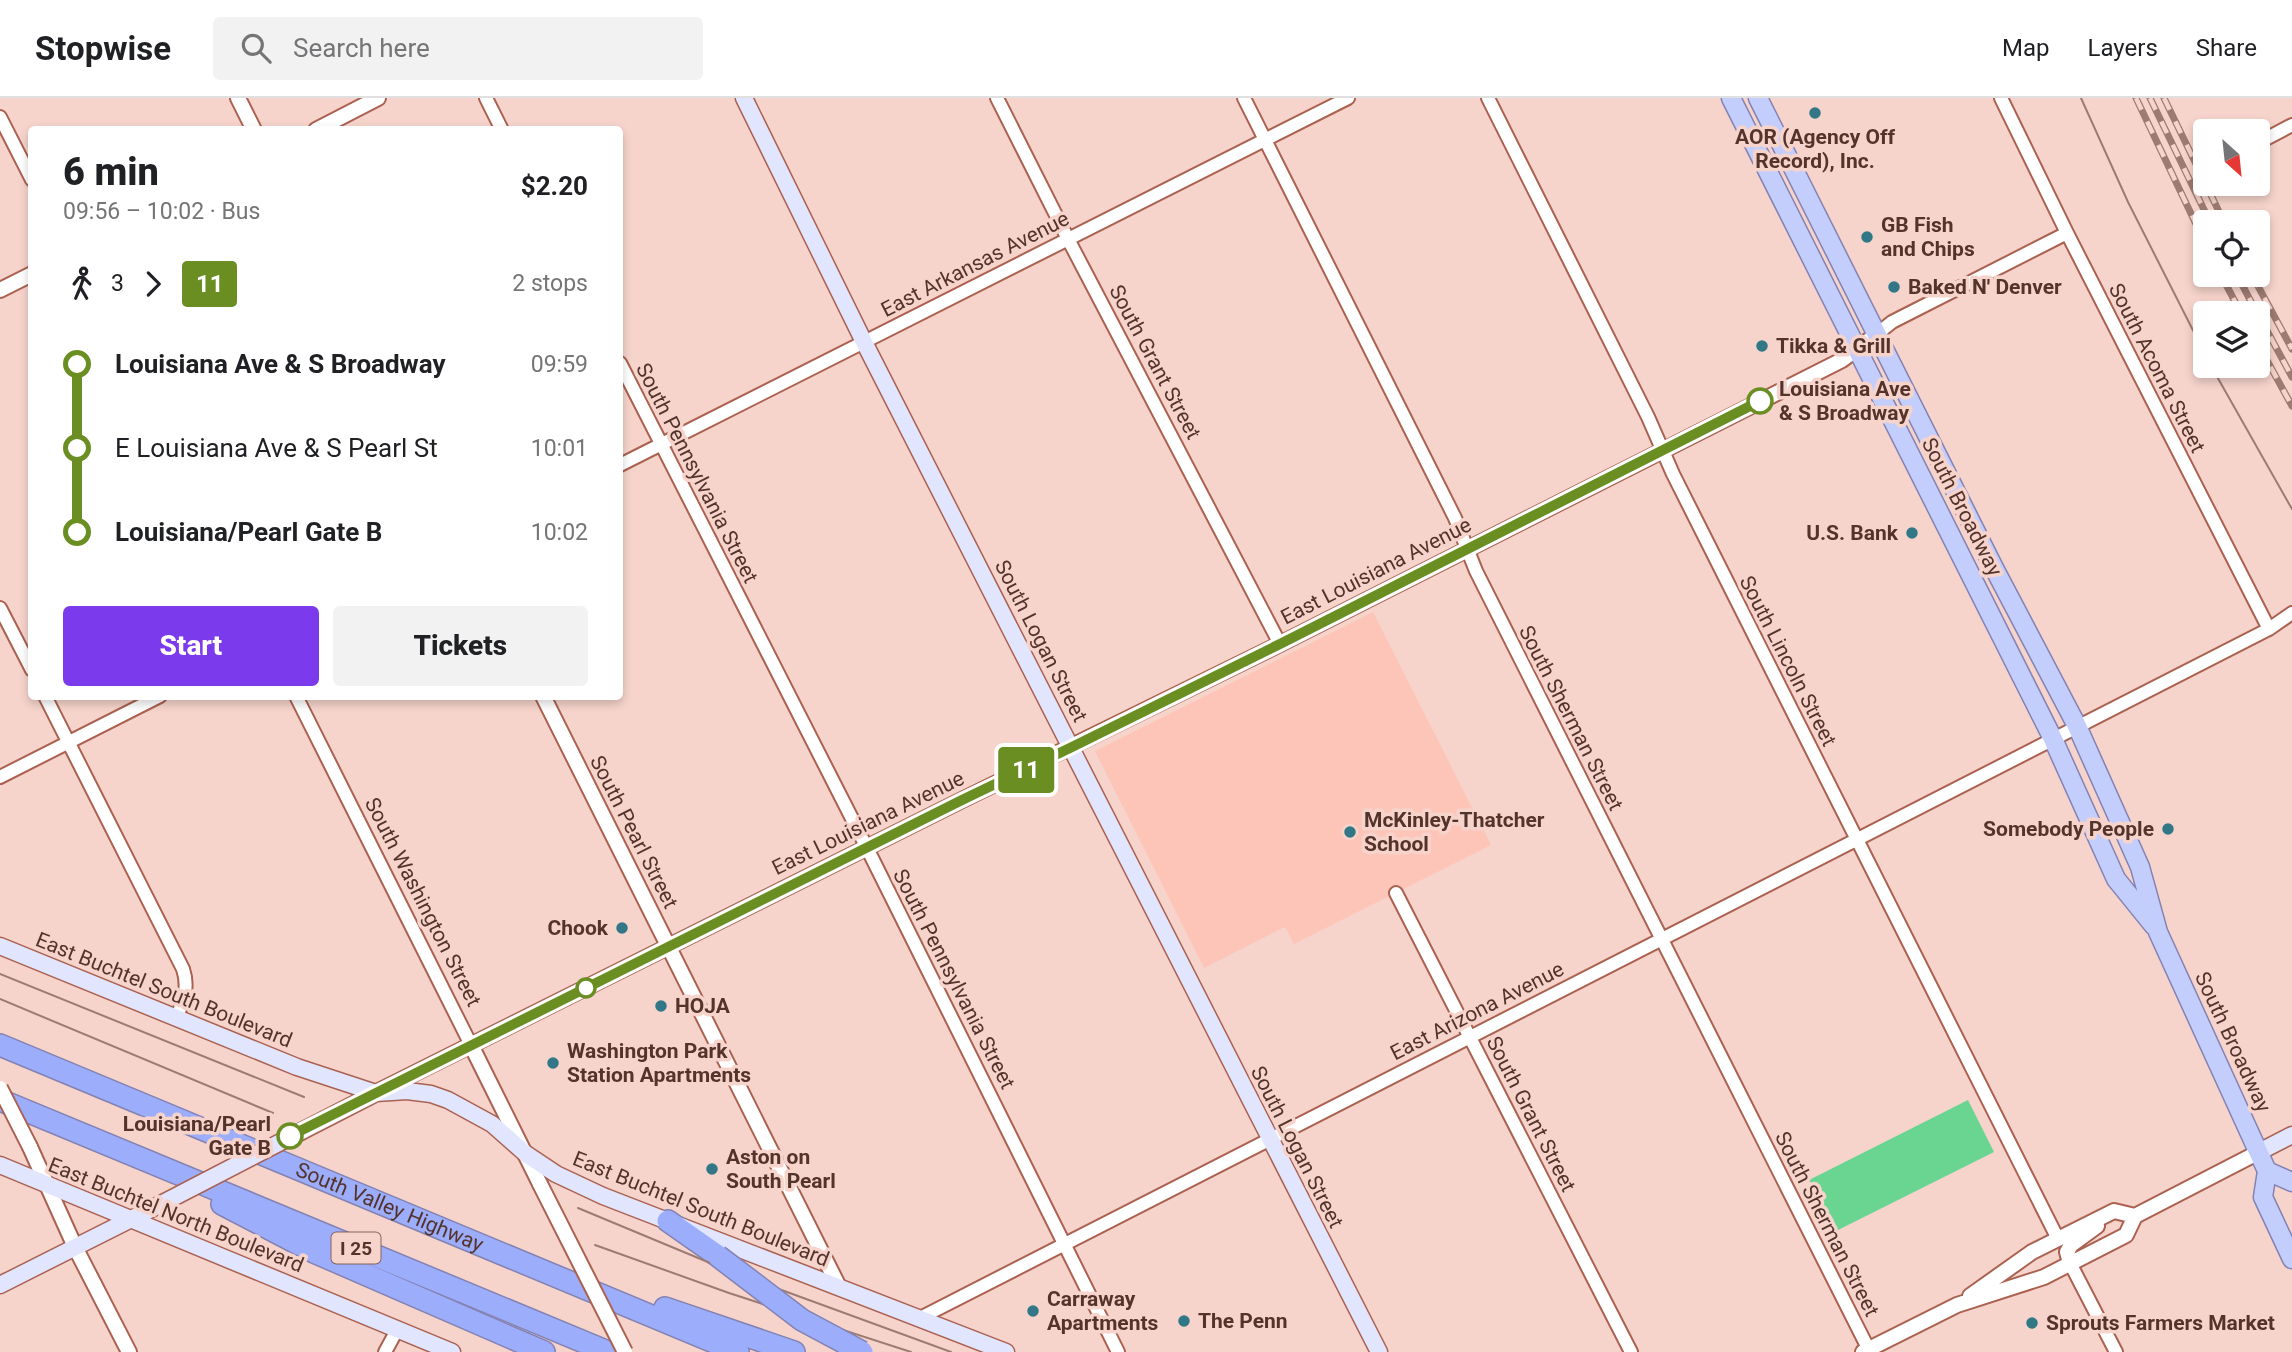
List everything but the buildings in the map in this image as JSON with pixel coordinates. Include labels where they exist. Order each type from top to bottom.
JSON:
[{"type":"highway","name":"South Valley Highway","points":[[0,1045],[738,1352]]},
{"type":"highway","name":"I 25","points":[[0,1100],[608,1352]]},
{"type":"highway","points":[[105,1143],[314,1252],[544,1352]]},
{"type":"highway","points":[[668,1221],[802,1320],[862,1352]]},
{"type":"highway","points":[[494,1250],[794,1352]]},
{"type":"main road","name":"South Logan Street","points":[[744,98],[864,342],[1379,1352]]},
{"type":"main road","name":"South Broadway","points":[[1731,98],[1994,568],[2077,726],[2140,867],[2158,932],[2267,1171],[2263,1197],[2292,1259]]},
{"type":"main road","name":"South Broadway","points":[[1758,98],[1867,342],[2116,879],[2158,932]]},
{"type":"main road","name":"East Buchtel South Boulevard","points":[[0,946],[297,1067],[376,1093],[407,1091],[431,1094],[448,1100],[492,1124],[526,1154],[566,1179],[603,1196],[1006,1352]]},
{"type":"main road","name":"East Louisiana Avenue","points":[[0,1284],[376,1093]]},
{"type":"main road","points":[[2259,1152],[2292,1135]]},
{"type":"main road","name":"East Buchtel North Boulevard","points":[[0,1165],[452,1352]]},
{"type":"main road","points":[[2267,1171],[2292,1182]]},
{"type":"street","points":[[238,98],[252,126]]},
{"type":"street","points":[[324,126],[379,98]]},
{"type":"street","points":[[486,98],[500,126]]},
{"type":"street","name":"South Grant Street","points":[[997,98],[1280,644]]},
{"type":"street","name":"South Sherman Street","points":[[1244,98],[1449,506],[1476,571],[1867,1351]]},
{"type":"street","name":"East Arkansas Avenue","points":[[623,463],[1348,98]]},
{"type":"street","name":"South Lincoln Street","points":[[1488,98],[2058,1239]]},
{"type":"street","name":"South Acoma Street","points":[[2001,98],[2269,629]]},
{"type":"street","points":[[0,117],[28,172]]},
{"type":"street","points":[[2270,137],[2292,125]]},
{"type":"street","points":[[1867,342],[1892,322],[2067,233]]},
{"type":"street","points":[[0,290],[28,276]]},
{"type":"street","name":"East Louisiana Avenue","points":[[376,1093],[1280,644],[1842,360],[1867,342]]},
{"type":"street","name":"South Pennsylvania Street","points":[[623,369],[867,848],[1118,1352]]},
{"type":"street","points":[[0,608],[28,662]]},
{"type":"street","points":[[2269,629],[2292,613]]},
{"type":"street","name":"East Arizona Avenue","points":[[920,1318],[2269,629]]},
{"type":"street","points":[[47,700],[183,969],[186,990],[176,1018]]},
{"type":"street","points":[[0,777],[152,700]]},
{"type":"street","name":"South Washington Street","points":[[298,700],[625,1352]]},
{"type":"street","name":"South Pearl Street","points":[[545,700],[839,1287]]},
{"type":"street","name":"South Grant Street","points":[[1396,893],[1631,1352]]},
{"type":"street","points":[[0,1088],[75,1247],[129,1352]]},
{"type":"street","points":[[1957,1305],[2044,1276],[2070,1264],[2126,1235],[2135,1216],[2259,1152]]},
{"type":"street","points":[[2114,1211],[2071,1245],[2067,1252],[2070,1264],[2116,1352]]},
{"type":"street","points":[[1867,1351],[1957,1305],[2032,1252],[2114,1211],[2135,1216]]},
{"type":"street","points":[[385,1352],[397,1330]]},
{"type":"shaded area","points":[[1373,612],[1491,845],[1294,944],[1285,927],[1204,968],[1095,751]]},
{"type":"green space","points":[[1968,1100],[1994,1152],[1834,1232],[1809,1180]]},
{"type":"tram line","points":[[2081,98],[2128,202],[2193,330]]},
{"type":"tram line","points":[[2218,378],[2292,509]]},
{"type":"tram line","points":[[0,974],[304,1097]]},
{"type":"tram line","points":[[0,999],[273,1113]]},
{"type":"tram line","points":[[578,1208],[727,1270],[951,1352]]},
{"type":"tram line","points":[[595,1245],[729,1293],[911,1352]]},
{"type":"railway","points":[[2136,98],[2193,218]]},
{"type":"railway","points":[[2150,98],[2204,210]]},
{"type":"railway","points":[[2164,98],[2218,210]]},
{"type":"railway","points":[[2227,287],[2235,301]]},
{"type":"railway","points":[[2243,287],[2251,301]]},
{"type":"railway","points":[[2258,287],[2292,349]]},
{"type":"railway","points":[[2270,336],[2292,377]]},
{"type":"railway","points":[[2270,366],[2292,406]]},
{"type":"bus line","name":"11","points":[[290,1136],[1280,644],[1760,401]]},
{"type":"place","name":"AOR (Agency Off Record), Inc.","points":[[1815,113]]},
{"type":"place","name":"GB Fish and Chips","points":[[1867,237]]},
{"type":"place","name":"Baked N' Denver","points":[[1894,287]]},
{"type":"place","name":"Tikka & Grill","points":[[1762,346]]},
{"type":"place","name":"Louisiana Ave & S Broadway","points":[[1760,401]]},
{"type":"place","name":"U.S. Bank","points":[[1912,533]]},
{"type":"place","name":"Somebody People","points":[[2168,829]]},
{"type":"place","name":"McKinley-Thatcher School","points":[[1350,832]]},
{"type":"place","name":"Chook","points":[[622,928]]},
{"type":"place","name":"HOJA","points":[[661,1006]]},
{"type":"place","name":"Washington Park Station Apartments","points":[[553,1063]]},
{"type":"place","name":"Louisiana/Pearl Gate B","points":[[290,1136]]},
{"type":"place","name":"Aston on South Pearl","points":[[712,1169]]},
{"type":"place","name":"Carraway Apartments","points":[[1033,1311]]},
{"type":"place","name":"The Penn","points":[[1184,1321]]},
{"type":"place","name":"Sprouts Farmers Market","points":[[2032,1323]]}]
